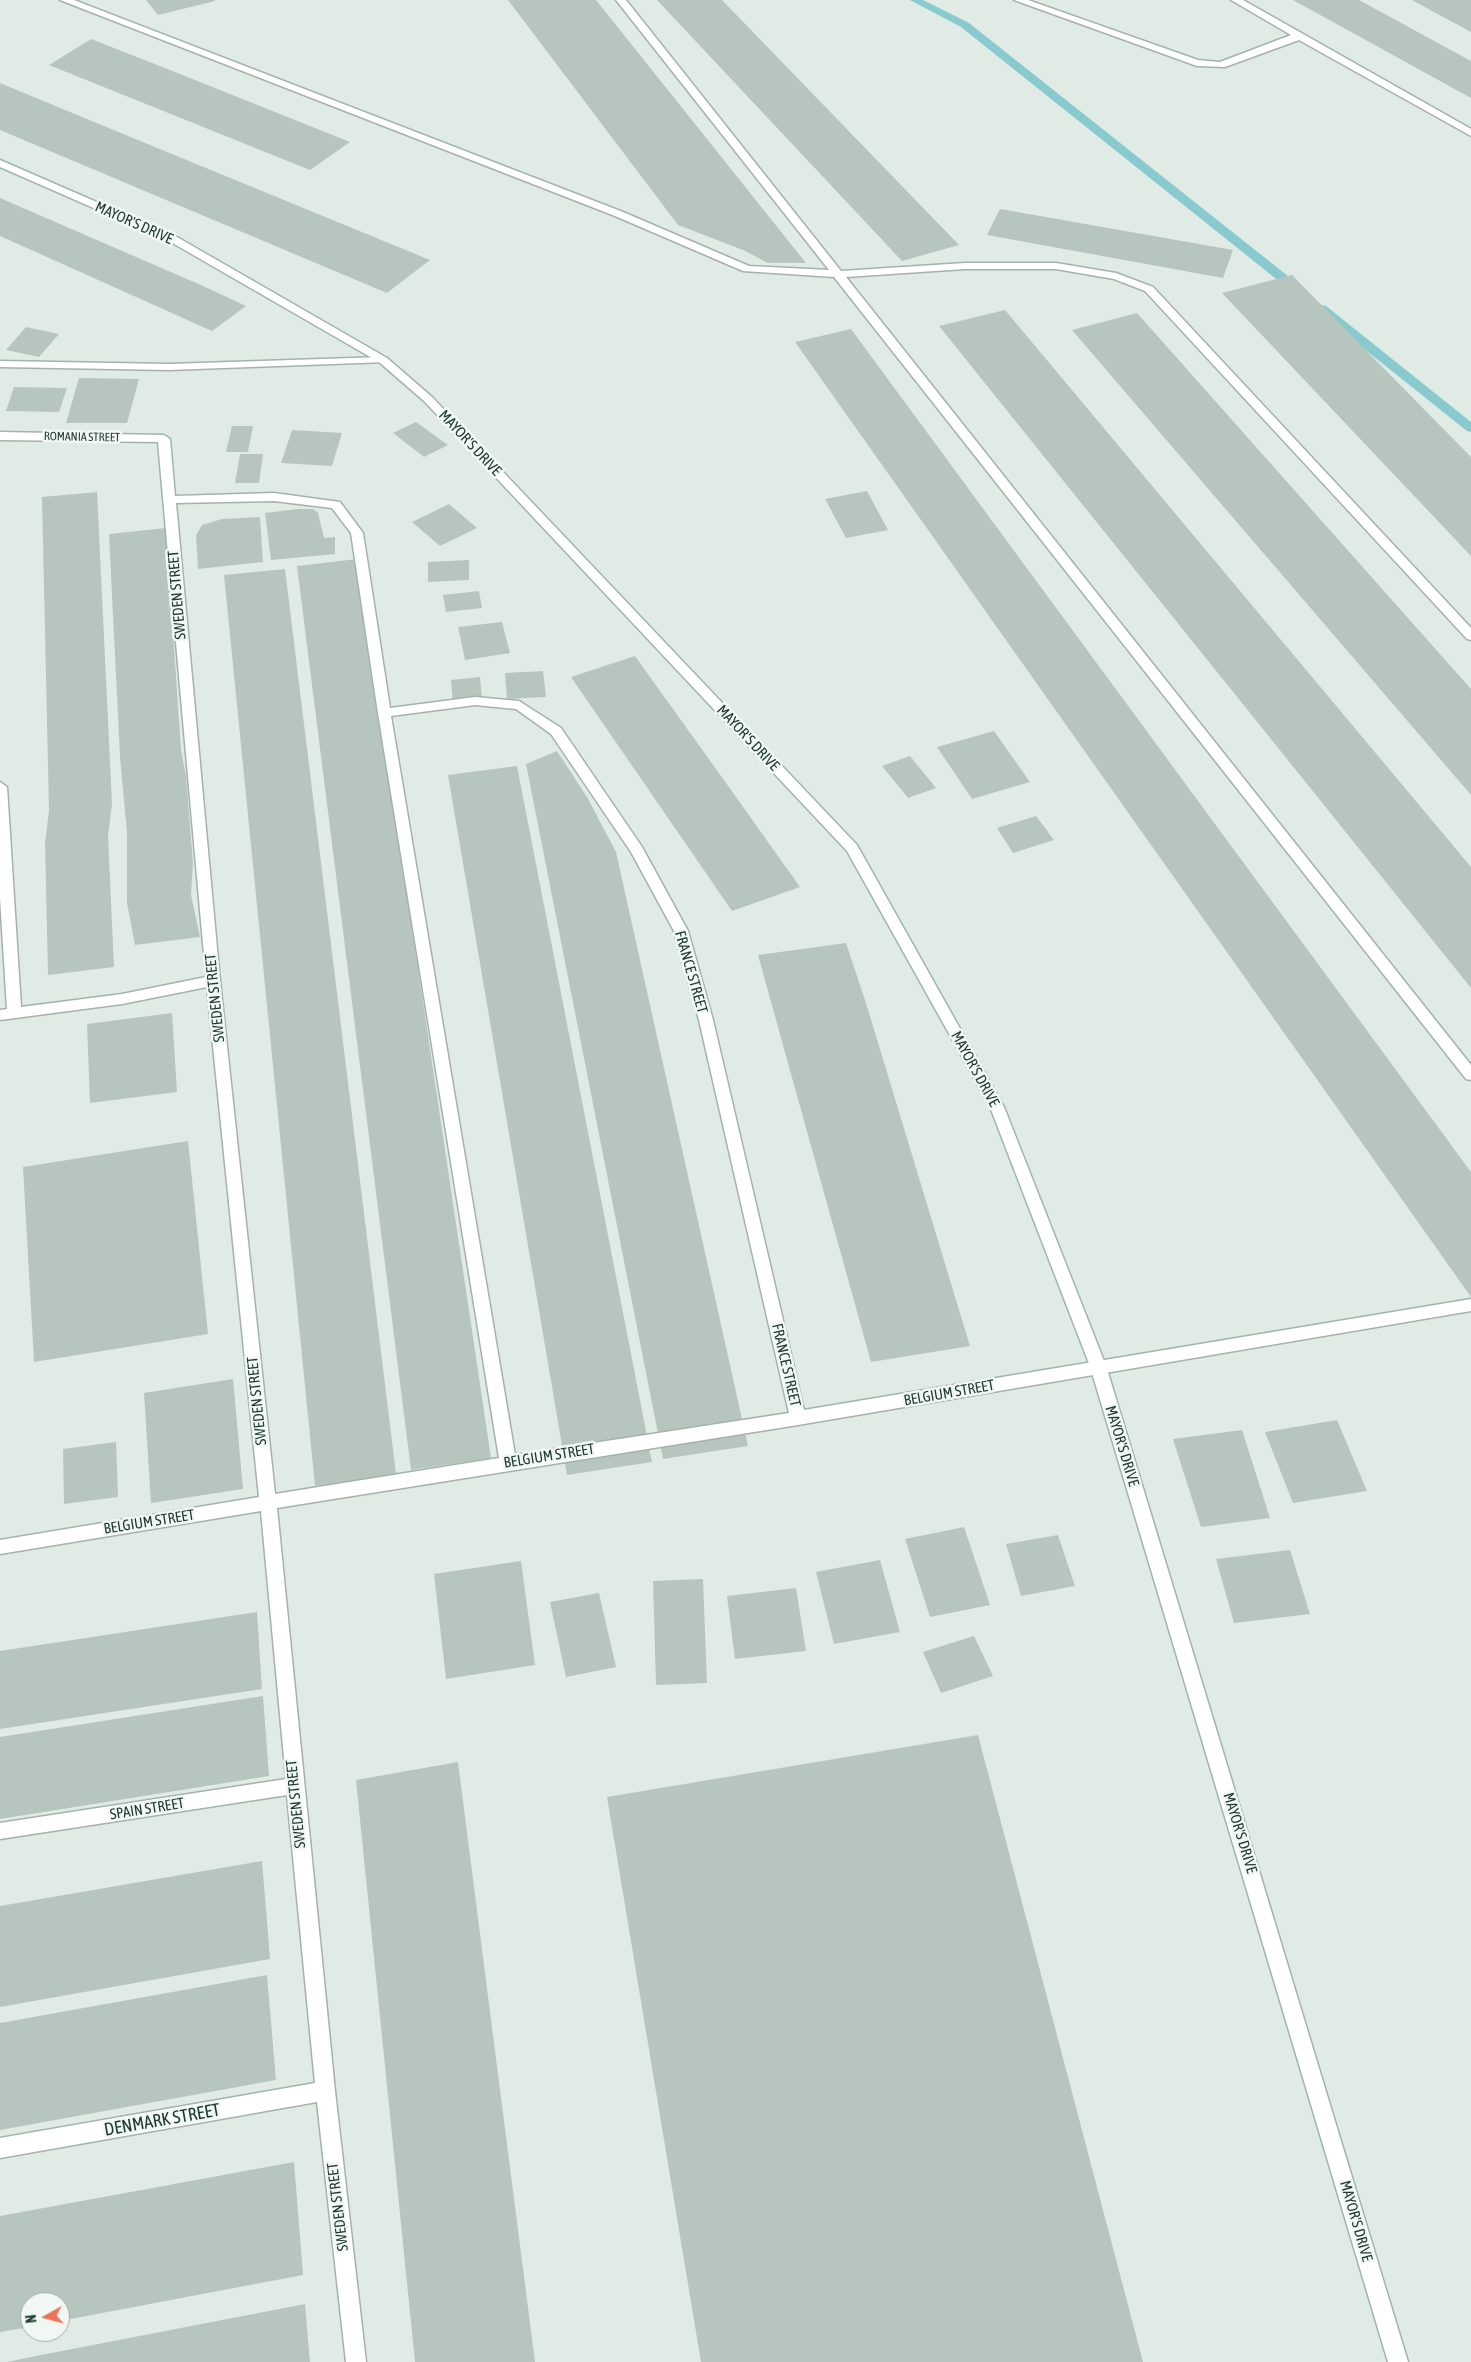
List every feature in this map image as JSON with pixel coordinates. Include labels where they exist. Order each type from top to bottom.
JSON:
[{"type":"street","points":[[65,0],[619,214],[747,269],[838,274],[965,266],[1056,266],[1116,276],[1149,289],[1471,636]]},
{"type":"street","points":[[102,14],[104,0]]},
{"type":"street","points":[[621,0],[1471,1075]]},
{"type":"street","points":[[1019,0],[1197,63],[1221,65],[1300,36]]},
{"type":"street","points":[[1236,0],[1471,133]]},
{"type":"street","name":"MAYOR'S DRIVE","points":[[0,163],[173,239],[383,360],[428,399],[852,848],[997,1107],[1098,1366],[1308,2054],[1398,2362]]},
{"type":"street","points":[[0,364],[169,367],[383,360]]},
{"type":"street","name":"ROMANIA STREET","points":[[0,436],[164,439]]},
{"type":"street","name":"SWEDEN STREET","points":[[164,439],[168,500],[213,981],[268,1503],[325,2091],[356,2362]]},
{"type":"street","points":[[168,500],[274,497],[336,505],[357,533],[384,713],[508,1462]]},
{"type":"street","name":"FRANCE STREET","points":[[384,713],[474,701],[519,705],[556,731],[637,850],[682,931],[706,1020],[798,1418]]},
{"type":"street","points":[[0,787],[7,1014],[122,999],[213,981]]},
{"type":"street","name":"BELGIUM STREET","points":[[0,1547],[508,1462],[798,1418],[1098,1366],[1166,1357],[1471,1305]]},
{"type":"street","name":"SPAIN STREET","points":[[0,1831],[294,1786]]},
{"type":"street","name":"DENMARK STREET","points":[[0,2148],[325,2091]]},
{"type":"building","points":[[146,0],[215,0],[215,1],[158,15]]},
{"type":"building","points":[[508,0],[596,0],[806,263],[768,263],[743,250],[678,225]]},
{"type":"building","points":[[657,0],[722,0],[959,245],[902,261]]},
{"type":"building","points":[[1293,0],[1359,0],[1471,61],[1471,98]]},
{"type":"building","points":[[1412,0],[1471,0],[1471,32],[1432,11]]},
{"type":"building","points":[[91,39],[350,142],[310,170],[49,65]]},
{"type":"building","points":[[0,83],[430,260],[387,293],[0,130]]},
{"type":"building","points":[[0,198],[246,306],[212,331],[0,236]]},
{"type":"building","points":[[1000,209],[1233,250],[1223,278],[987,235]]},
{"type":"building","points":[[1292,275],[1471,457],[1471,556],[1222,293]]},
{"type":"building","points":[[1005,310],[1471,867],[1471,988],[939,326]]},
{"type":"building","points":[[1137,313],[1471,689],[1471,795],[1072,330]]},
{"type":"building","points":[[26,327],[59,334],[39,357],[6,350]]},
{"type":"building","points":[[851,329],[1471,1172],[1471,1297],[795,342]]},
{"type":"building","points":[[79,378],[139,379],[127,423],[66,423]]},
{"type":"building","points":[[14,387],[67,388],[59,412],[6,411]]},
{"type":"building","points":[[416,422],[448,445],[424,457],[393,433]]},
{"type":"building","points":[[232,426],[253,426],[248,452],[226,452]]},
{"type":"building","points":[[292,430],[342,433],[332,466],[281,463]]},
{"type":"building","points":[[240,454],[263,454],[259,483],[235,483]]},
{"type":"building","points":[[867,491],[888,530],[846,538],[825,499]]},
{"type":"building","points":[[97,492],[112,804],[108,836],[114,967],[48,975],[45,843],[49,811],[42,497]]},
{"type":"building","points":[[449,504],[477,528],[440,546],[412,522]]},
{"type":"building","points":[[313,509],[318,513],[324,538],[335,537],[335,554],[271,560],[265,513]]},
{"type":"building","points":[[260,517],[263,562],[198,569],[196,535],[202,525],[222,519]]},
{"type":"building","points":[[166,528],[181,750],[186,776],[193,863],[191,895],[200,937],[135,945],[127,903],[127,833],[120,757],[109,534]]},
{"type":"building","points":[[357,559],[491,1458],[411,1470],[297,566]]},
{"type":"building","points":[[469,560],[469,580],[428,582],[428,562]]},
{"type":"building","points":[[285,569],[396,1474],[315,1486],[224,575]]},
{"type":"building","points":[[479,591],[482,608],[446,612],[443,595]]},
{"type":"building","points":[[502,622],[510,653],[465,660],[458,627]]},
{"type":"building","points":[[635,656],[800,887],[732,911],[571,677]]},
{"type":"building","points":[[543,671],[546,697],[507,699],[505,673]]},
{"type":"building","points":[[480,677],[482,700],[453,702],[451,680]]},
{"type":"building","points":[[994,731],[1030,782],[972,799],[937,747]]},
{"type":"building","points":[[557,751],[587,797],[616,852],[748,1446],[663,1459],[526,764]]},
{"type":"building","points":[[910,756],[936,788],[908,798],[882,766]]},
{"type":"building","points":[[517,766],[652,1462],[567,1475],[448,775]]},
{"type":"building","points":[[1036,816],[1054,840],[1013,853],[997,828]]},
{"type":"building","points":[[846,943],[970,1346],[871,1362],[758,955]]},
{"type":"building","points":[[172,1013],[177,1092],[90,1103],[87,1024]]},
{"type":"building","points":[[188,1141],[208,1334],[34,1362],[23,1167]]},
{"type":"building","points":[[233,1379],[243,1489],[151,1503],[144,1393]]},
{"type":"building","points":[[1337,1420],[1367,1491],[1293,1503],[1265,1432]]},
{"type":"building","points":[[1242,1430],[1270,1518],[1201,1527],[1173,1439]]},
{"type":"building","points":[[116,1442],[118,1497],[64,1504],[63,1449]]},
{"type":"building","points":[[964,1527],[990,1605],[930,1617],[905,1539]]},
{"type":"building","points":[[1058,1535],[1075,1586],[1021,1596],[1006,1544]]},
{"type":"building","points":[[1290,1550],[1310,1614],[1234,1623],[1216,1559]]},
{"type":"building","points":[[880,1560],[900,1632],[834,1644],[816,1572]]},
{"type":"building","points":[[521,1561],[535,1665],[446,1679],[434,1574]]},
{"type":"building","points":[[703,1579],[707,1683],[656,1685],[653,1581]]},
{"type":"building","points":[[796,1588],[806,1651],[735,1659],[727,1596]]},
{"type":"building","points":[[599,1593],[616,1667],[566,1677],[550,1602]]},
{"type":"building","points":[[257,1612],[262,1689],[0,1729],[0,1651]]},
{"type":"building","points":[[974,1636],[993,1676],[941,1693],[923,1652]]},
{"type":"building","points":[[263,1696],[269,1776],[0,1819],[0,1737]]},
{"type":"building","points":[[978,1735],[1143,2362],[701,2362],[607,1797]]},
{"type":"building","points":[[458,1762],[535,2362],[415,2362],[356,1780]]},
{"type":"building","points":[[262,1861],[270,1959],[0,2007],[0,1906]]},
{"type":"building","points":[[267,1975],[276,2080],[0,2130],[0,2023]]},
{"type":"building","points":[[294,2162],[303,2275],[70,2319],[70,2292],[20,2292],[20,2329],[0,2332],[0,2216]]},
{"type":"building","points":[[305,2304],[310,2362],[7,2362],[41,2355]]},
{"type":"waterway","points":[[915,0],[965,25],[1299,291]]},
{"type":"waterway","points":[[1322,309],[1471,428]]}]
